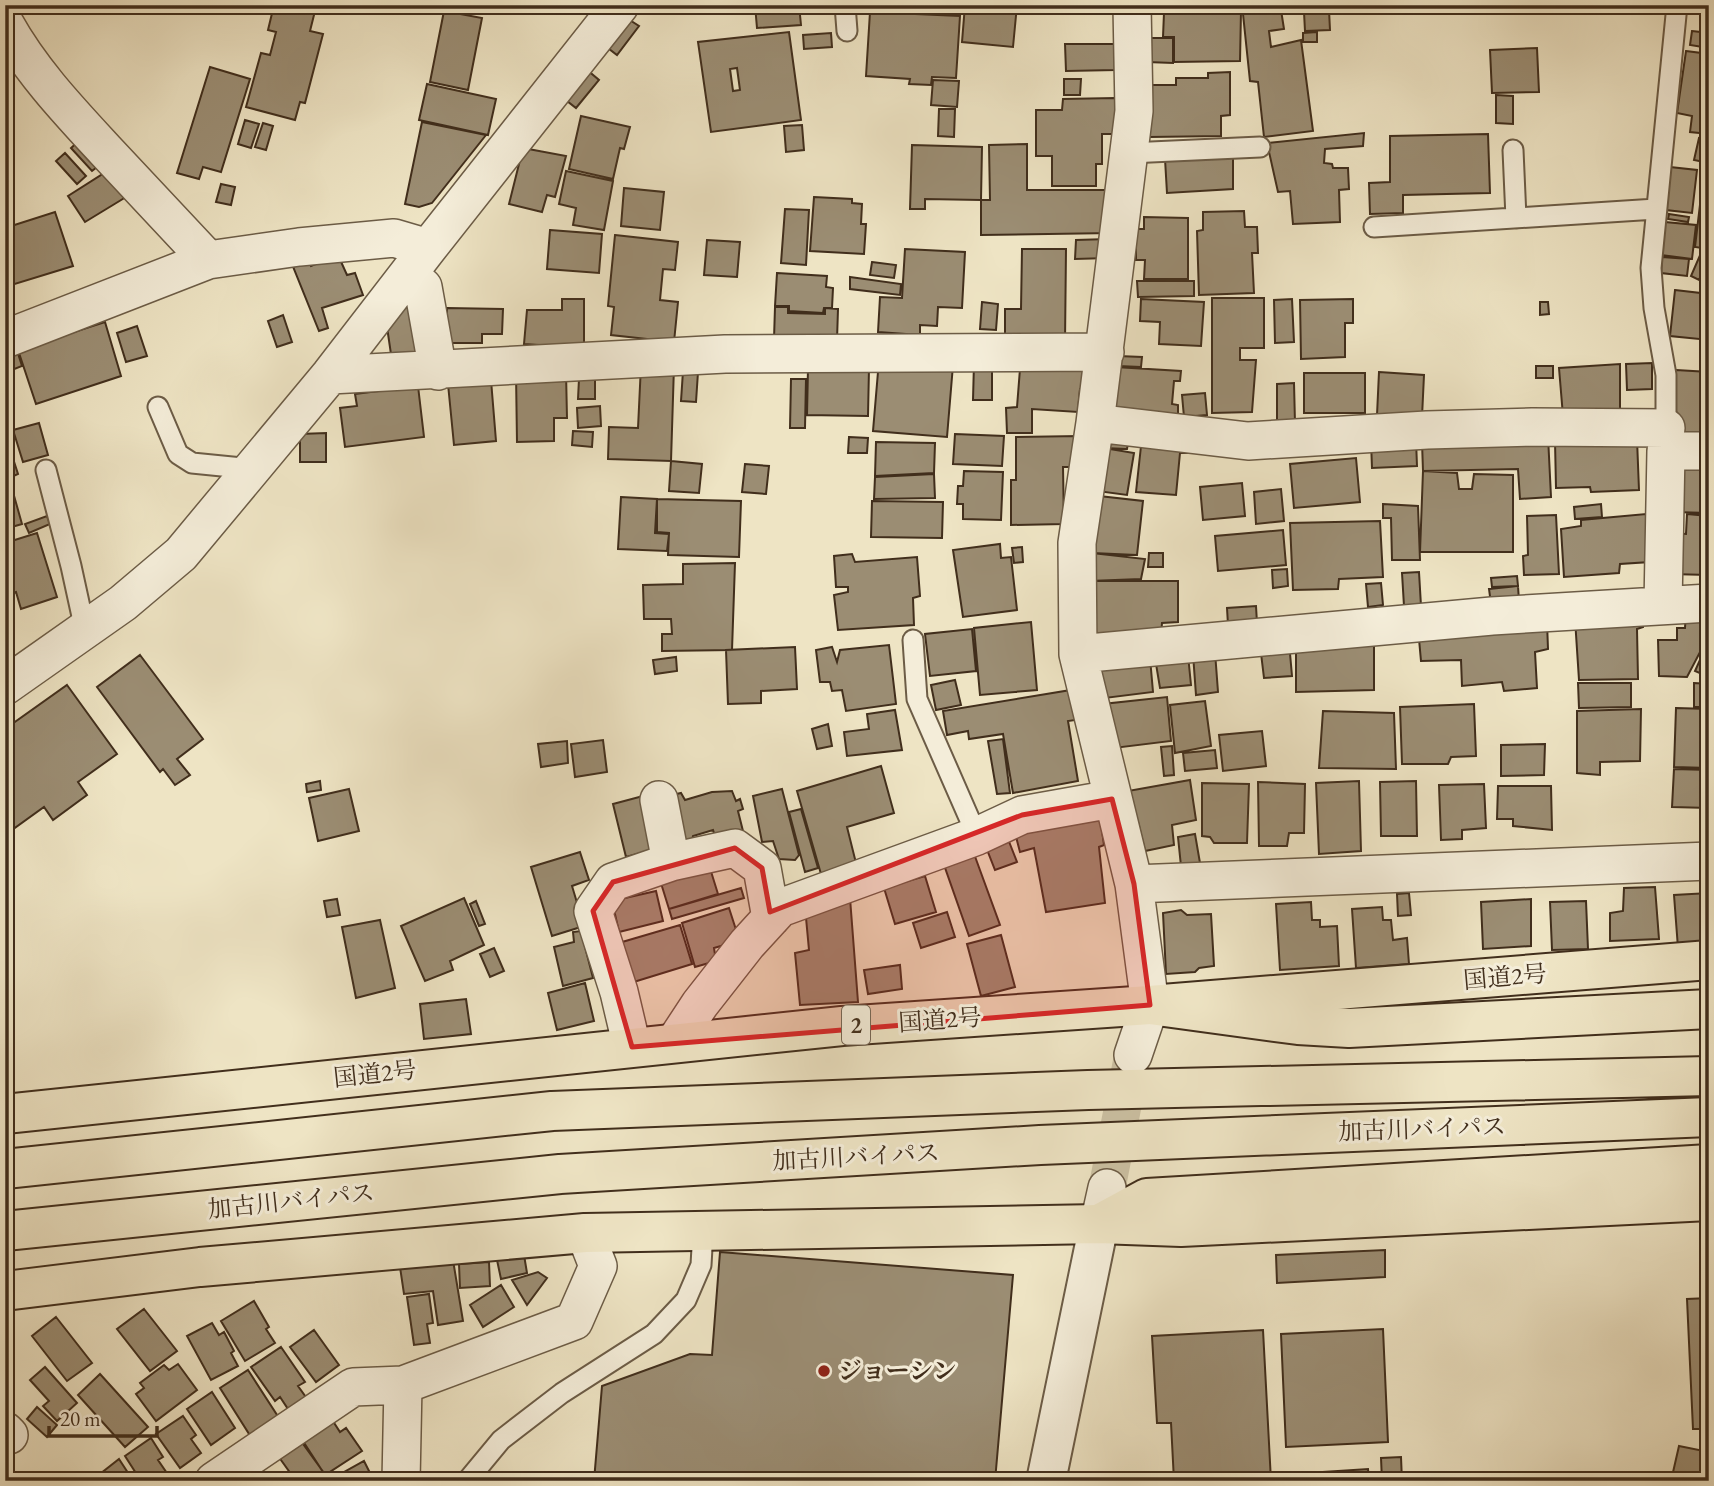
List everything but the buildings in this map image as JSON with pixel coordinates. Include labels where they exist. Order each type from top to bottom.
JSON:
[{"type":"highway","name":"国道2号","points":[[5,1114],[842,1026],[1150,1005],[1709,960]]},
{"type":"highway","points":[[1150,1005],[1297,1025],[1349,1028],[1709,1009]]},
{"type":"highway","name":"加古川バイパス","points":[[5,1169],[552,1111],[1088,1090],[1709,1076]]},
{"type":"highway","name":"加古川バイパス","points":[[5,1231],[560,1174],[1040,1145],[1709,1117]]},
{"type":"highway","points":[[5,1291],[200,1267],[585,1233],[703,1230],[1103,1206],[1147,1198],[1709,1164]]},
{"type":"highway","points":[[1103,1206],[1181,1227],[1709,1201]]},
{"type":"street","points":[[5,686],[123,603],[181,554],[330,375],[620,5]]},
{"type":"street","points":[[1132,5],[1134,111],[1105,352],[1077,543],[1078,654],[1134,884],[1150,1005],[1133,1055]]},
{"type":"street","points":[[5,24],[22,52],[70,112],[208,260]]},
{"type":"street","points":[[5,339],[208,260],[299,247],[394,238],[418,261],[438,371]]},
{"type":"street","points":[[330,375],[725,354],[1105,352]]},
{"type":"street","points":[[1095,423],[1248,440],[1479,429],[1666,440],[1709,451]]},
{"type":"street","points":[[1663,605],[1666,440]]},
{"type":"street","points":[[1078,654],[1346,628],[1709,603]]},
{"type":"street","points":[[675,1042],[700,1003],[780,908],[977,836],[1022,815],[1112,799]]},
{"type":"street","points":[[659,800],[671,862]]},
{"type":"street","points":[[632,1047],[619,992],[593,911],[613,883],[671,862],[735,848],[762,868],[771,918]]},
{"type":"street","points":[[1134,884],[1709,861]]},
{"type":"street","points":[[1046,1481],[1103,1206]]},
{"type":"street","points":[[214,1481],[353,1387],[403,1385],[574,1321],[598,1266],[585,1233]]},
{"type":"street","points":[[401,1481],[403,1385]]},
{"type":"lane","points":[[845,5],[847,31]]},
{"type":"lane","points":[[1666,440],[1666,375],[1654,308],[1651,268],[1677,5]]},
{"type":"lane","points":[[1129,153],[1260,147]]},
{"type":"lane","points":[[1513,150],[1516,218]]},
{"type":"lane","points":[[1374,227],[1656,209]]},
{"type":"lane","points":[[158,407],[178,454],[192,463],[252,469]]},
{"type":"lane","points":[[46,470],[85,630]]},
{"type":"lane","points":[[913,640],[917,699],[977,836]]},
{"type":"lane","points":[[467,1481],[501,1440],[562,1393],[654,1334],[685,1300],[701,1265],[703,1230]]},
{"type":"highlighted area","points":[[1112,799],[1134,884],[1150,1005],[632,1047],[593,911],[613,882],[735,848],[762,868],[770,912],[1022,815]]},
{"type":"tunnel","points":[[1107,1188],[1132,1059]]},
{"type":"place","name":"ジョーシン","points":[[824,1371]]}]
